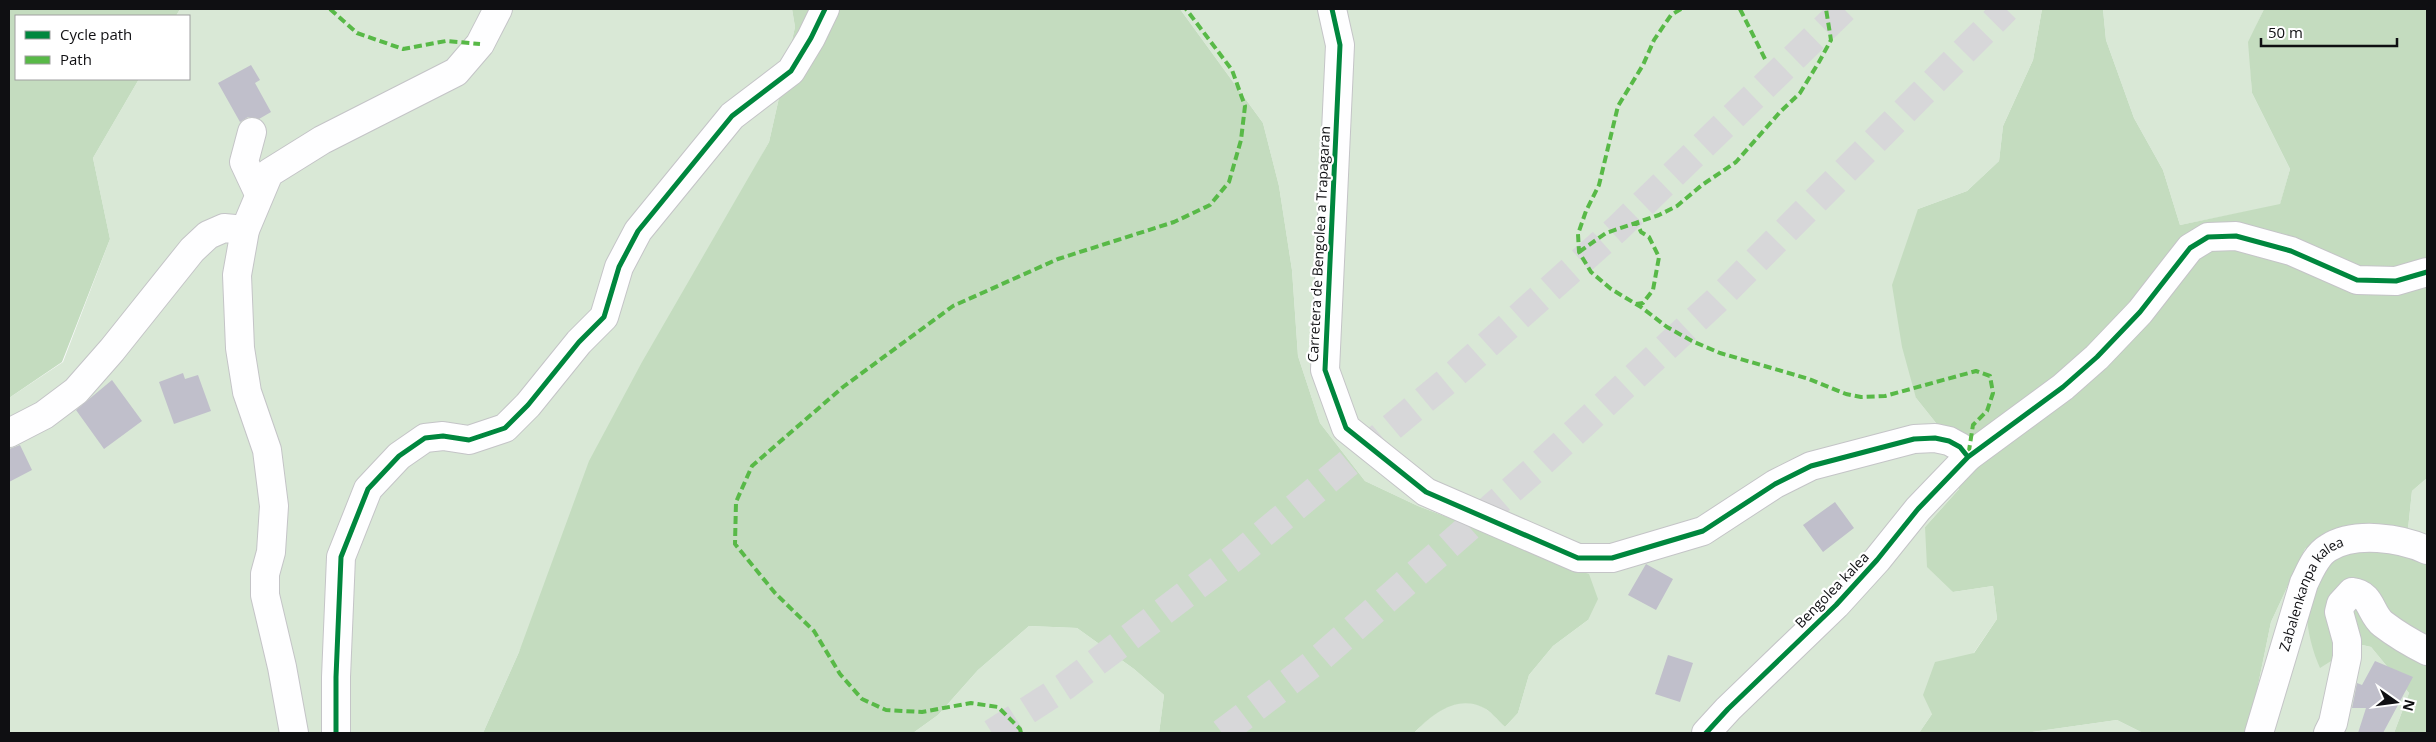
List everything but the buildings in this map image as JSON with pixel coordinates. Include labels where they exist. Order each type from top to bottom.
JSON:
[{"type":"street","points":[[294,733],[282,667],[265,595],[265,574],[271,552],[274,506],[267,450],[247,392],[240,348],[237,276],[245,230],[269,173],[322,140],[456,72],[480,44],[498,9]]},
{"type":"street","points":[[336,733],[336,677],[341,557],[368,488],[399,456],[425,438],[443,436],[469,440],[505,428],[528,405],[579,342],[604,317],[619,267],[638,231],[732,116],[791,71],[811,38],[825,9]]},
{"type":"street","name":"Carretera de Bengolea a Trapagaran","points":[[1332,9],[1340,45],[1325,370],[1346,428],[1426,492],[1578,558],[1612,558],[1703,531],[1774,484],[1811,466],[1921,439],[1950,440],[1960,447],[1968,457]]},
{"type":"street","points":[[252,132],[244,162],[260,194]]},
{"type":"street","points":[[9,433],[44,415],[76,391],[112,350],[192,250],[208,235],[224,228],[245,230]]},
{"type":"street","points":[[1968,457],[2063,387],[2097,357],[2140,312],[2190,248],[2208,237],[2236,236],[2269,243],[2357,280],[2396,281],[2427,272]]},
{"type":"street","name":"Bengolea kalea","points":[[1706,733],[1728,709],[1836,605],[1877,560],[1918,509],[1968,457]]},
{"type":"street","name":"Zabalenkanpa kalea","points":[[2259,733],[2304,583],[2316,560],[2328,548],[2360,539],[2386,538],[2412,543],[2427,550]]},
{"type":"street","points":[[2328,733],[2334,723],[2347,657],[2347,641],[2339,612],[2341,604],[2352,592],[2367,598],[2382,623],[2427,651]]},
{"type":"green space","points":[[9,9],[180,9],[177,15],[15,15],[15,80],[138,80],[93,158],[110,239],[62,362],[9,398]]},
{"type":"green space","points":[[180,9],[792,9],[795,27],[769,142],[734,206],[519,652],[483,733],[9,733],[9,398],[63,362],[110,239],[93,158],[138,80],[190,80],[190,15],[177,15]]},
{"type":"green space","points":[[792,9],[1180,9],[1263,123],[1279,186],[1292,270],[1298,356],[1320,423],[1365,481],[1418,506],[1508,540],[1557,563],[1589,574],[1598,599],[1588,620],[1553,646],[1529,675],[1518,713],[1505,727],[1485,708],[1463,703],[1453,705],[1436,714],[1414,733],[1159,733],[1164,695],[1134,669],[1077,628],[1029,626],[978,670],[938,715],[913,733],[483,733],[519,652],[589,461],[642,362],[769,142],[795,27]]},
{"type":"green space","points":[[1180,9],[2042,9],[2033,60],[2003,126],[1999,161],[1967,191],[1918,209],[1916,398],[1936,423],[1959,489],[1925,527],[1953,592],[1993,586],[1997,619],[1919,733],[1414,733],[1428,719],[1444,708],[1462,703],[1481,706],[1505,727],[1518,713],[1529,675],[1553,646],[1588,620],[1557,563],[1508,540],[1418,506],[1365,481],[1320,423],[1298,356],[1292,270],[1279,186],[1263,123]]},
{"type":"green space","points":[[2042,9],[2103,9],[2106,40],[2134,118],[2163,170],[2180,225],[2280,204],[2290,169],[2252,93],[2248,42],[2264,9],[2427,9],[2427,478],[2412,491],[2408,529],[2369,523],[2335,529],[2305,549],[2271,622],[2250,724],[2246,733],[2143,733],[2117,720],[2025,733],[1919,733],[1932,714],[1923,695],[1935,662],[1974,653],[1997,619],[1993,586],[1953,592],[1927,567],[1925,527],[1959,489],[1936,423],[1916,398],[1902,347],[1892,285],[1918,209],[1967,191],[1999,161],[2003,126],[2033,60]]},
{"type":"green space","points":[[2103,9],[2264,9],[2249,42],[2252,93],[2290,169],[2280,205],[2180,225],[2163,170],[2134,118],[2106,40]]},
{"type":"green space","points":[[2427,478],[2427,562],[2358,644],[2371,647],[2409,693],[2394,733],[2246,733],[2250,724],[2271,622],[2305,549],[2335,529],[2369,523],[2408,529],[2412,491]]},
{"type":"green space","points":[[2374,549],[2427,562],[2427,733],[2394,733],[2409,693],[2371,647],[2358,644],[2320,668],[2312,647],[2307,601],[2314,580],[2333,555]]},
{"type":"green space","points":[[1029,626],[1077,628],[1134,669],[1164,695],[1159,733],[913,733],[938,715],[978,670]]},
{"type":"green space","points":[[2117,720],[2143,733],[2025,733]]},
{"type":"tunnel","points":[[992,733],[1064,687],[1239,554],[1447,381],[1617,229],[1844,9]]},
{"type":"tunnel","points":[[1222,733],[1319,659],[1533,471],[1716,301],[2006,9]]},
{"type":"marked path","points":[[330,9],[357,33],[403,49],[446,41],[480,44]]},
{"type":"marked path","points":[[1021,733],[1020,729],[998,707],[971,703],[922,712],[886,710],[862,699],[840,674],[814,631],[775,593],[735,544],[736,502],[752,466],[843,387],[953,306],[1058,259],[1174,222],[1210,205],[1229,182],[1241,140],[1245,106],[1232,70],[1186,9]]},
{"type":"marked path","points":[[1681,9],[1671,15],[1654,40],[1643,65],[1618,106],[1599,185],[1586,211],[1578,234],[1579,252],[1591,272],[1611,289],[1641,307],[1667,327],[1692,341],[1720,353],[1809,379],[1846,394],[1861,397],[1885,396],[1976,371],[1990,376],[1993,393],[1987,411],[1973,425],[1968,457]]},
{"type":"marked path","points":[[1740,9],[1765,59]]},
{"type":"marked path","points":[[1579,252],[1606,233],[1659,215],[1677,206],[1702,185],[1736,162],[1780,112],[1800,93],[1819,62],[1831,40],[1826,9]]},
{"type":"marked path","points":[[1636,304],[1643,303],[1653,290],[1659,257],[1649,237],[1641,232],[1637,223]]},
{"type":"cycle path","points":[[336,733],[336,677],[341,557],[368,489],[399,456],[425,438],[443,436],[469,440],[505,428],[528,405],[579,342],[604,317],[619,267],[638,231],[732,116],[791,71],[811,38],[825,9]]},
{"type":"cycle path","points":[[1332,9],[1340,45],[1325,370],[1346,428],[1426,492],[1578,558],[1612,558],[1703,531],[1775,484],[1811,466],[1914,439],[1935,438],[1949,441],[1960,447],[1968,457]]},
{"type":"cycle path","points":[[1706,733],[1728,709],[1836,605],[1877,560],[1918,509],[1968,457],[2063,387],[2097,357],[2140,312],[2190,248],[2208,237],[2236,236],[2291,251],[2357,280],[2396,281],[2427,272]]}]
